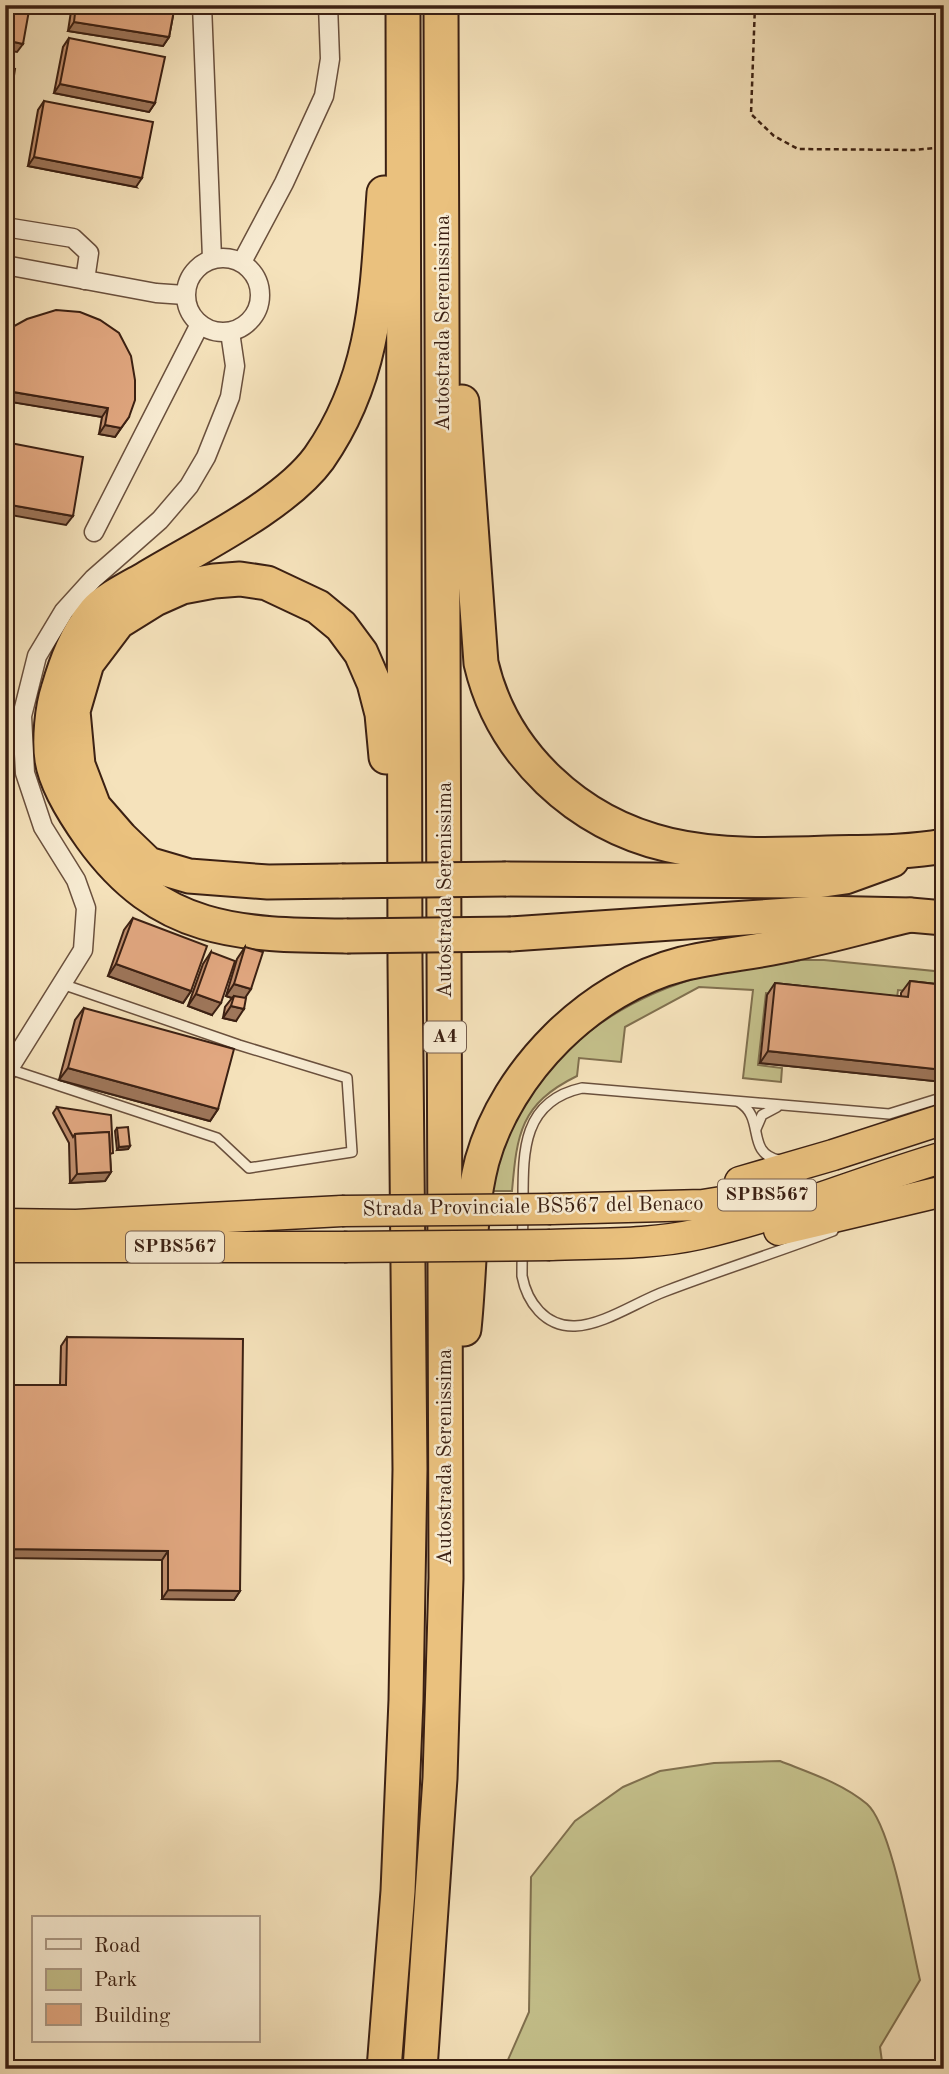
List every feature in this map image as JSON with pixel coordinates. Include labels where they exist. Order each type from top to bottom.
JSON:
[{"type":"highway","points":[[398,5],[377,289],[370,343],[356,391],[339,428],[317,461],[263,509],[96,610],[69,653],[53,705],[52,760],[71,808],[109,861],[141,890],[177,914],[216,926],[271,935],[511,934],[818,913],[944,918]]},
{"type":"highway","name":"Autostrada Serenissima","points":[[384,2069],[398,1891],[406,1700],[410,1469],[405,962],[403,5]]},
{"type":"highway","name":"Autostrada Serenissima","points":[[420,2069],[440,1778],[446,1578],[441,5]]},
{"type":"highway","points":[[442,163],[471,497],[481,663],[486,687],[497,712],[526,756],[570,799],[599,818],[635,836],[670,846],[784,855],[931,848]]},
{"type":"highway","points":[[405,962],[382,713],[374,683],[361,653],[341,626],[318,607],[298,596],[267,583],[240,579],[182,587],[155,598],[118,622],[88,663],[73,712],[78,765],[94,807],[121,838],[148,864],[178,873],[268,882],[342,881],[506,879],[828,880],[860,873],[931,848]]},
{"type":"highway","points":[[445,1492],[467,1303],[474,1194],[483,1158],[495,1128],[515,1089],[543,1052],[573,1022],[602,999],[679,965],[794,944],[910,915]]},
{"type":"highway","points":[[644,1208],[833,1155],[944,1119]]},
{"type":"highway","name":"Strada Provinciale BS567 del Benaco","points":[[5,1247],[550,1245],[660,1240],[699,1234],[774,1213],[944,1157]]},
{"type":"highway","name":"Strada Provinciale BS567 del Benaco","points":[[5,1224],[87,1224],[342,1211],[644,1208],[729,1202],[890,1173]]},
{"type":"highway","points":[[660,1240],[753,1236],[944,1191]]},
{"type":"street","points":[[202,5],[212,258]]},
{"type":"street","points":[[242,262],[284,183],[324,96],[330,59],[328,5]]},
{"type":"street","points":[[5,227],[73,239],[89,254],[85,280]]},
{"type":"street","points":[[212,258],[232,258],[242,262],[252,270],[261,294],[252,318],[242,327],[230,331],[220,332],[200,324],[192,316],[185,295],[193,272],[212,258]]},
{"type":"street","points":[[5,265],[156,293],[185,295]]},
{"type":"street","points":[[94,532],[200,324]]},
{"type":"street","points":[[7,1072],[83,950],[86,908],[76,880],[43,827],[25,773],[22,716],[37,656],[64,611],[93,579],[160,520],[189,486],[220,427],[230,397],[235,366],[230,331]]},
{"type":"lane","points":[[7,1072],[217,1138],[249,1168],[352,1152],[347,1079],[62,984]]},
{"type":"lane","points":[[848,1225],[664,1291],[592,1324],[559,1324],[544,1316],[533,1305],[525,1291],[522,1276],[523,1167],[530,1129],[542,1109],[560,1095],[582,1088],[889,1114],[944,1097]]},
{"type":"lane","points":[[730,1100],[746,1107],[752,1114],[756,1140],[760,1148],[774,1160],[792,1161],[833,1155]]},
{"type":"lane","points":[[756,1131],[762,1115],[785,1106]]},
{"type":"lane","points":[[860,1221],[944,1191]]},
{"type":"path","points":[[755,5],[751,114],[774,136],[798,149],[915,150],[944,147]]},
{"type":"green space","points":[[801,960],[944,972],[944,995],[898,990],[896,1006],[766,993],[758,1065],[782,1068],[781,1082],[743,1078],[753,990],[699,987],[625,1027],[621,1062],[579,1058],[577,1076],[544,1098],[525,1123],[516,1153],[512,1191],[488,1191],[503,1147],[521,1110],[561,1056],[586,1034],[613,1015],[674,985],[718,972]]},
{"type":"green space","points":[[780,1761],[825,1779],[867,1804],[885,1836],[900,1886],[920,1980],[880,2047],[883,2069],[504,2069],[529,2012],[531,1877],[575,1821],[623,1787],[660,1771],[714,1763]]},
{"type":"building","points":[[5,5],[30,5],[23,44],[5,40]]},
{"type":"building","points":[[76,5],[175,5],[169,37],[74,22]]},
{"type":"building","points":[[69,38],[165,57],[155,103],[60,84]]},
{"type":"building","points":[[5,68],[15,69],[5,136]]},
{"type":"building","points":[[44,101],[153,122],[142,178],[34,157]]},
{"type":"building","points":[[56,310],[80,312],[100,320],[119,333],[131,356],[135,380],[135,400],[129,417],[121,428],[105,425],[108,408],[7,391],[5,404],[5,331],[27,319]]},
{"type":"building","points":[[5,442],[83,457],[73,516],[5,504]]},
{"type":"building","points":[[133,918],[207,946],[191,991],[116,964]]},
{"type":"building","points":[[245,947],[263,952],[251,989],[234,984]]},
{"type":"building","points":[[211,952],[235,961],[221,1003],[196,994]]},
{"type":"building","points":[[910,981],[944,985],[944,1070],[768,1051],[775,983],[908,997]]},
{"type":"building","points":[[234,996],[246,998],[244,1009],[231,1006]]},
{"type":"building","points":[[84,1008],[234,1049],[218,1109],[68,1068]]},
{"type":"building","points":[[57,1107],[111,1115],[113,1153],[110,1154],[109,1132],[75,1134],[73,1137]]},
{"type":"building","points":[[128,1127],[130,1146],[119,1147],[117,1128]]},
{"type":"building","points":[[109,1132],[111,1172],[77,1174],[75,1134]]},
{"type":"building","points":[[67,1337],[243,1339],[240,1591],[168,1590],[168,1551],[5,1549],[5,1385],[66,1385]]}]
